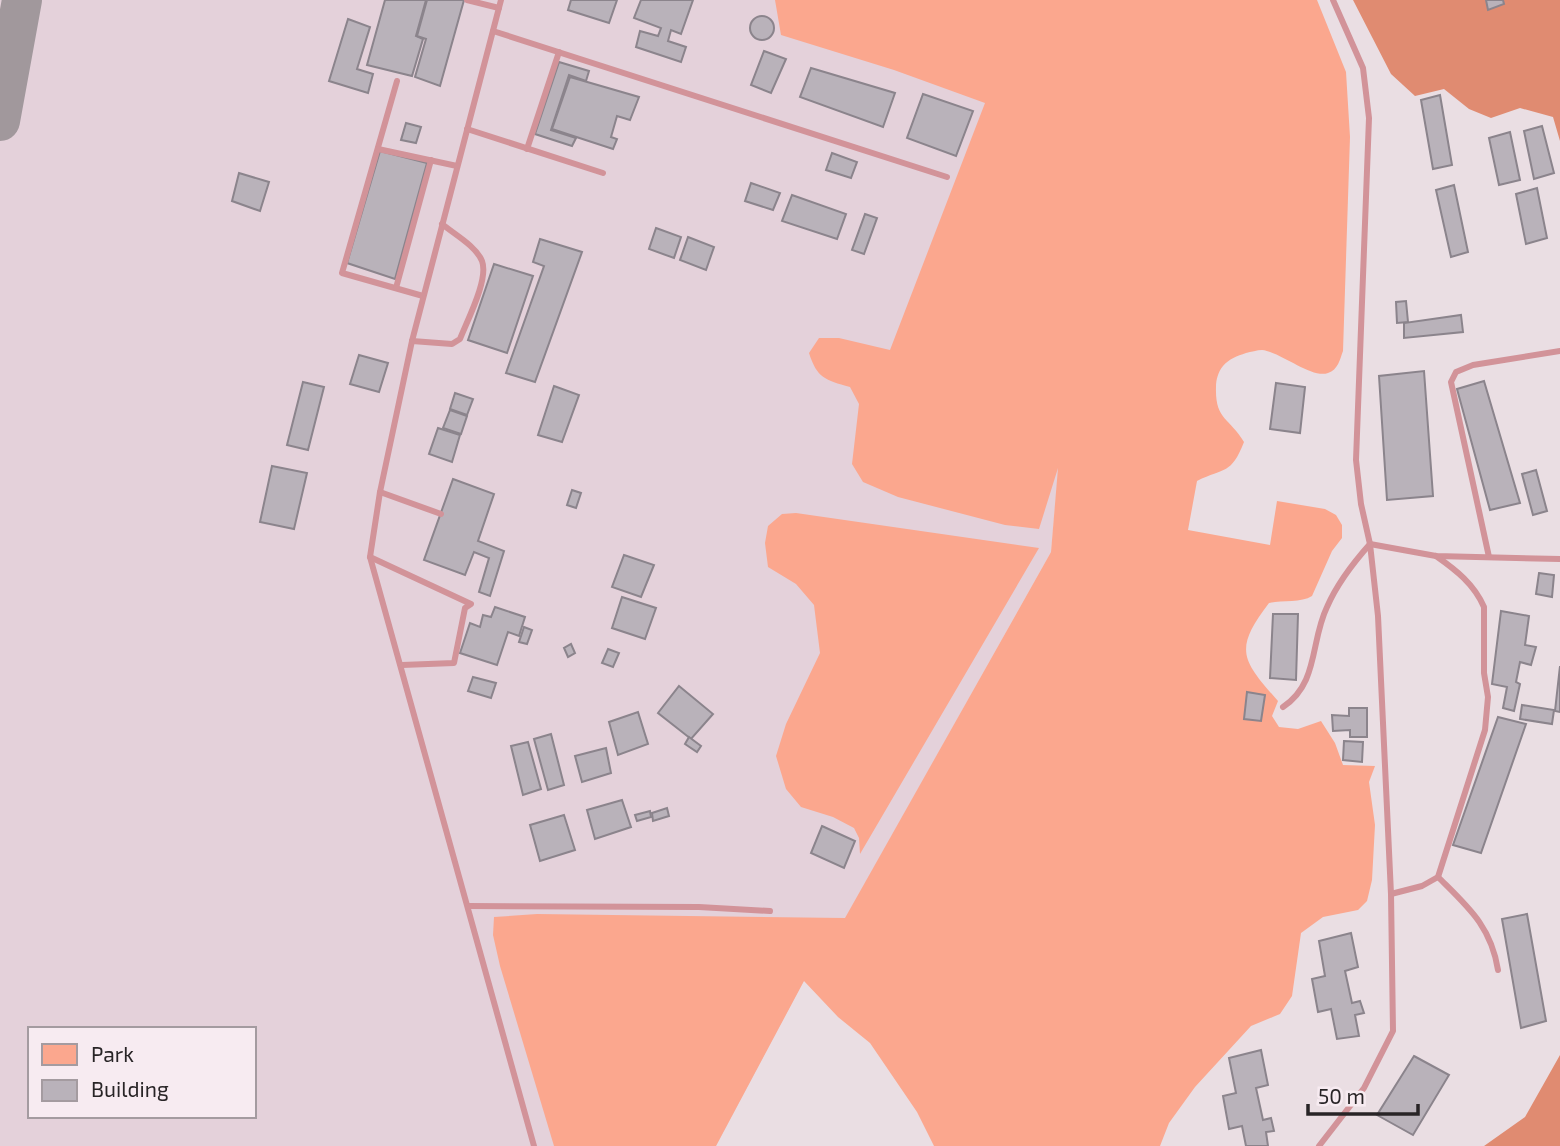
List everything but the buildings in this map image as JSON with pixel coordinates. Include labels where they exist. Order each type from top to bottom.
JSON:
[{"type":"lane","points":[[467,0],[499,8]]},
{"type":"lane","points":[[501,0],[412,341],[380,492],[370,557],[534,1146]]},
{"type":"lane","points":[[1319,1146],[1364,1088],[1393,1031],[1391,894],[1378,615],[1356,460],[1369,118],[1363,68],[1333,0]]},
{"type":"lane","points":[[493,31],[947,177]]},
{"type":"lane","points":[[527,149],[559,52]]},
{"type":"lane","points":[[397,81],[342,273],[423,296]]},
{"type":"lane","points":[[467,129],[603,173]]},
{"type":"lane","points":[[378,149],[457,166]]},
{"type":"lane","points":[[396,288],[431,160]]},
{"type":"lane","points":[[412,341],[452,344],[460,339],[483,278],[483,263],[477,253],[442,224]]},
{"type":"lane","points":[[1489,557],[1451,382],[1456,372],[1473,365],[1560,351]]},
{"type":"lane","points":[[380,492],[441,514]]},
{"type":"lane","points":[[1370,544],[1436,556],[1560,559]]},
{"type":"lane","points":[[1283,708],[1302,691],[1310,675],[1320,625],[1327,606],[1354,562],[1370,544]]},
{"type":"lane","points":[[1391,894],[1422,886],[1438,877],[1485,730],[1488,696],[1484,673],[1484,607],[1477,591],[1436,556]]},
{"type":"lane","points":[[370,557],[471,604],[465,608],[454,663],[402,665]]},
{"type":"lane","points":[[1438,877],[1486,929],[1495,950],[1498,970]]},
{"type":"lane","points":[[468,906],[699,907],[770,911]]},
{"type":"shaded area","points":[[0,0],[1071,0],[1059,463],[1051,552],[845,919],[804,980],[716,1146],[0,1146]]},
{"type":"shaded area","points":[[1353,0],[1560,0],[1560,141],[1553,117],[1520,108],[1491,118],[1469,109],[1444,89],[1415,96],[1391,74]]},
{"type":"shaded area","points":[[1560,1055],[1560,1146],[1484,1146],[1525,1117]]},
{"type":"green space","points":[[775,0],[1317,0],[1346,72],[1350,137],[1341,357],[1334,369],[1321,374],[1262,350],[1239,355],[1223,366],[1216,382],[1218,406],[1224,418],[1244,442],[1231,465],[1197,481],[1188,530],[1270,545],[1277,501],[1325,509],[1336,515],[1342,525],[1342,538],[1332,551],[1312,596],[1302,600],[1269,603],[1250,632],[1246,654],[1256,675],[1278,701],[1272,716],[1279,727],[1298,729],[1321,721],[1335,743],[1343,765],[1375,766],[1369,782],[1375,825],[1372,880],[1367,901],[1358,910],[1323,917],[1301,933],[1292,996],[1280,1014],[1251,1026],[1195,1087],[1169,1123],[1160,1146],[934,1146],[917,1112],[870,1043],[838,1017],[804,981],[716,1146],[554,1146],[500,966],[493,935],[494,917],[537,914],[845,918],[1051,552],[1058,468],[1039,529],[1005,525],[898,497],[863,482],[852,464],[859,404],[850,387],[828,380],[819,373],[809,353],[819,338],[839,338],[890,350],[985,103],[894,70],[781,35]]},
{"type":"green space","points":[[796,513],[1039,548],[860,854],[859,838],[854,828],[833,817],[801,807],[786,789],[776,756],[786,724],[820,653],[814,605],[796,584],[768,567],[765,543],[768,526],[782,514]]},
{"type":"taxiway","points":[[0,121],[22,0]]}]
